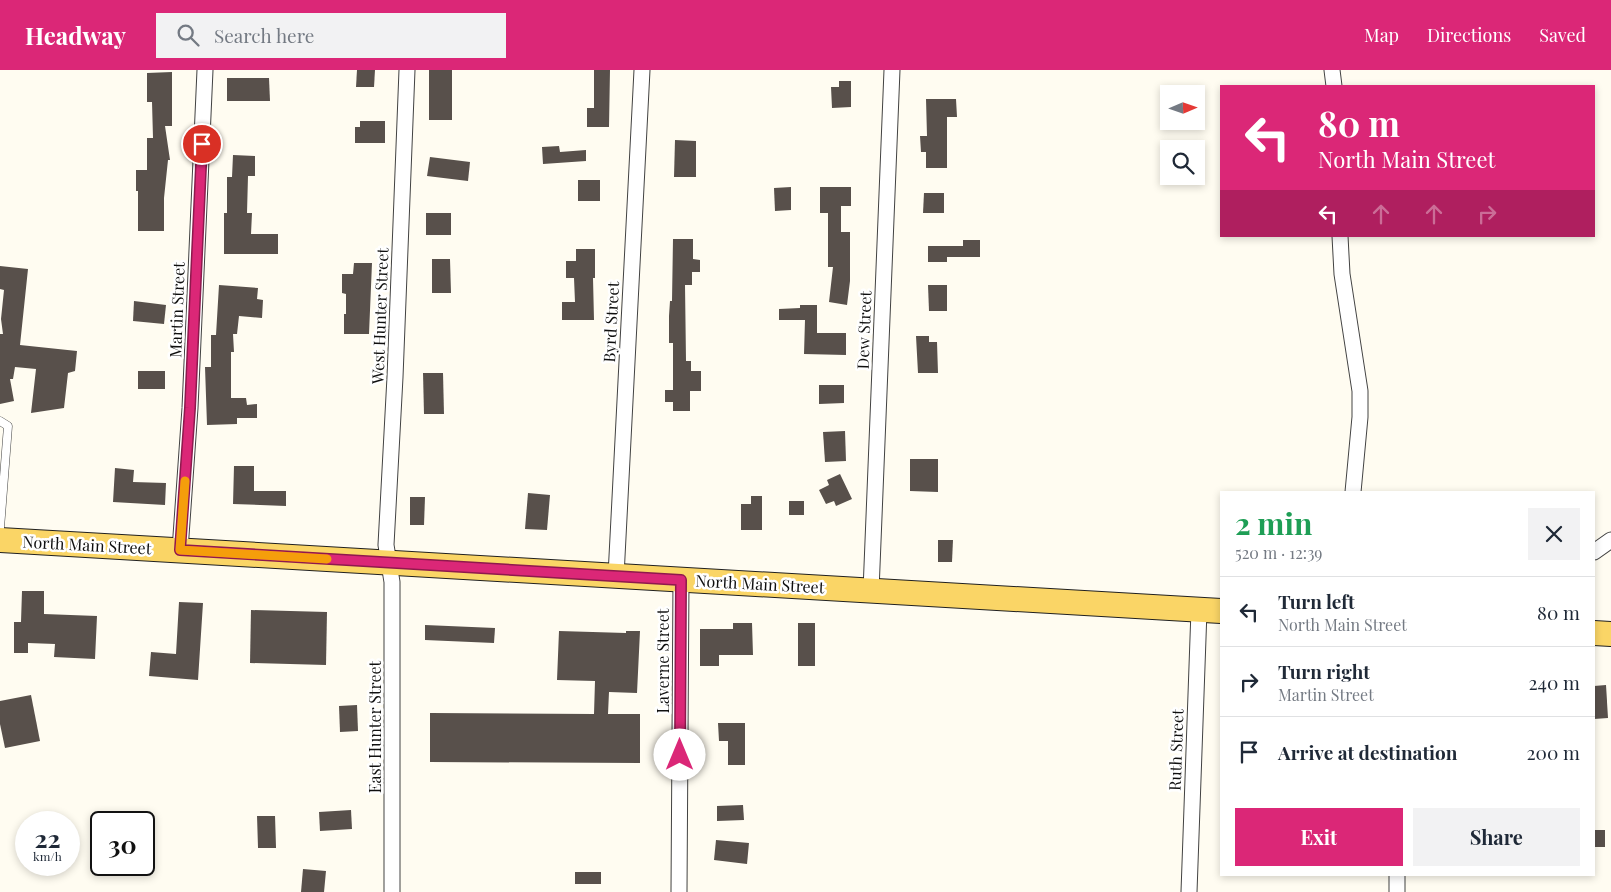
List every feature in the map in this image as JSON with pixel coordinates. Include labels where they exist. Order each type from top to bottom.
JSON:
[{"type":"main road","name":"North Main Street","points":[[0,540],[1210,611]]},
{"type":"main road","points":[[1595,633],[1611,634]]},
{"type":"street","name":"Martin Street","points":[[180,550],[190,408],[205,70]]},
{"type":"street","name":"West Hunter Street","points":[[389,563],[386,545],[407,70]]},
{"type":"street","name":"Byrd Street","points":[[616,576],[642,70]]},
{"type":"street","name":"Dew Street","points":[[871,591],[892,70]]},
{"type":"street","points":[[1332,70],[1334,85]]},
{"type":"street","points":[[1340,237],[1342,274],[1360,391],[1360,417],[1353,491]]},
{"type":"street","points":[[1595,551],[1611,540]]},
{"type":"street","name":"East Hunter Street","points":[[389,563],[392,582],[393,674],[392,892]]},
{"type":"street","name":"Laverne Street","points":[[679,892],[681,580]]},
{"type":"street","name":"Ruth Street","points":[[1189,892],[1210,611]]},
{"type":"street","points":[[1397,876],[1397,892]]},
{"type":"lane","points":[[0,421],[8,426],[0,528]]},
{"type":"building","points":[[357,70],[375,70],[374,87],[356,87]]},
{"type":"building","points":[[429,70],[452,70],[452,120],[429,120]]},
{"type":"building","points":[[594,70],[610,70],[609,127],[587,127],[587,108],[594,108]]},
{"type":"building","points":[[172,72],[172,126],[165,126],[170,160],[168,160],[164,198],[164,231],[138,231],[136,170],[147,170],[147,138],[153,138],[152,102],[147,102],[147,73]]},
{"type":"building","points":[[227,78],[269,78],[270,101],[227,101]]},
{"type":"building","points":[[839,81],[851,81],[851,107],[832,108],[831,87],[839,87]]},
{"type":"building","points":[[926,99],[956,99],[957,117],[947,117],[947,168],[926,168],[926,152],[921,152],[920,136],[927,136]]},
{"type":"building","points":[[360,121],[385,121],[385,143],[355,143],[355,127],[360,127]]},
{"type":"building","points":[[675,140],[696,141],[696,177],[674,177]]},
{"type":"building","points":[[559,146],[560,152],[586,150],[586,161],[543,164],[542,147]]},
{"type":"building","points":[[233,155],[255,156],[255,176],[248,176],[247,213],[252,213],[251,234],[278,234],[278,254],[224,254],[224,213],[227,213],[227,177],[232,177]]},
{"type":"building","points":[[430,157],[470,162],[468,181],[427,176]]},
{"type":"building","points":[[578,180],[600,180],[600,201],[578,201]]},
{"type":"building","points":[[791,187],[791,210],[775,211],[774,188]]},
{"type":"building","points":[[820,187],[851,187],[851,206],[841,206],[841,232],[850,232],[850,281],[847,305],[829,302],[833,267],[828,267],[828,213],[820,213]]},
{"type":"building","points":[[924,193],[944,193],[944,213],[923,213]]},
{"type":"building","points":[[426,213],[451,213],[451,235],[426,235]]},
{"type":"building","points":[[673,239],[693,239],[693,259],[700,260],[700,272],[692,272],[692,285],[685,285],[686,361],[691,361],[691,371],[701,371],[701,391],[690,391],[690,411],[673,411],[673,402],[665,402],[665,390],[673,390],[673,343],[669,343],[669,316],[670,301],[672,301]]},
{"type":"building","points":[[963,240],[980,240],[980,257],[947,257],[947,262],[928,262],[928,246],[963,246]]},
{"type":"building","points":[[576,249],[595,249],[595,278],[593,278],[594,320],[562,320],[562,302],[575,302],[574,278],[566,278],[566,261],[576,261]]},
{"type":"building","points":[[432,259],[450,259],[451,293],[432,293]]},
{"type":"building","points":[[354,263],[372,263],[369,334],[344,334],[346,294],[342,293],[342,274],[353,274]]},
{"type":"building","points":[[0,266],[28,269],[20,345],[77,351],[75,371],[68,373],[64,408],[31,413],[36,369],[15,367],[13,379],[10,379],[14,401],[0,404],[0,334],[3,334],[1,319],[4,290],[0,289]]},
{"type":"building","points":[[219,285],[258,288],[257,299],[263,300],[262,318],[239,316],[237,334],[233,334],[234,352],[231,352],[231,398],[246,398],[247,405],[257,404],[257,418],[237,418],[237,424],[207,425],[205,367],[211,367],[211,335],[216,335]]},
{"type":"building","points":[[928,285],[947,285],[947,311],[929,311]]},
{"type":"building","points":[[134,301],[166,305],[164,324],[133,321]]},
{"type":"building","points":[[800,305],[817,305],[817,333],[846,333],[846,355],[804,354],[805,320],[779,320],[779,309],[800,308]]},
{"type":"building","points":[[916,336],[929,336],[929,342],[937,342],[938,373],[918,373]]},
{"type":"building","points":[[138,371],[165,371],[165,389],[138,389]]},
{"type":"building","points":[[423,373],[443,373],[444,414],[424,414]]},
{"type":"building","points":[[819,385],[844,385],[844,403],[819,404]]},
{"type":"building","points":[[845,431],[846,461],[825,462],[823,432]]},
{"type":"building","points":[[910,459],[938,459],[938,492],[910,491]]},
{"type":"building","points":[[234,466],[254,466],[254,491],[286,491],[286,506],[233,504]]},
{"type":"building","points":[[115,468],[134,470],[133,482],[166,483],[165,505],[113,502]]},
{"type":"building","points":[[840,474],[852,499],[836,506],[834,501],[826,504],[819,490],[829,485],[827,480]]},
{"type":"building","points":[[528,493],[550,495],[547,530],[525,529]]},
{"type":"building","points":[[751,496],[762,496],[762,530],[741,530],[741,504],[751,504]]},
{"type":"building","points":[[410,497],[425,497],[424,525],[410,525]]},
{"type":"building","points":[[789,501],[804,501],[804,515],[789,515]]},
{"type":"building","points":[[938,540],[953,540],[952,562],[938,562]]},
{"type":"building","points":[[22,591],[44,591],[44,614],[97,616],[95,659],[54,657],[55,644],[28,643],[28,653],[14,653],[14,622],[21,622]]},
{"type":"building","points":[[179,602],[203,603],[198,680],[149,676],[151,652],[176,654]]},
{"type":"building","points":[[251,610],[327,612],[326,665],[250,663]]},
{"type":"building","points":[[733,623],[752,623],[753,655],[719,655],[719,666],[700,666],[700,629],[733,629]]},
{"type":"building","points":[[798,623],[815,623],[815,666],[798,666]]},
{"type":"building","points":[[425,625],[495,628],[494,643],[425,640]]},
{"type":"building","points":[[559,631],[626,633],[626,631],[640,631],[637,693],[609,692],[608,714],[640,714],[640,763],[430,762],[430,713],[594,714],[595,681],[557,680]]},
{"type":"building","points":[[1606,685],[1608,718],[1595,719],[1595,686]]},
{"type":"building","points":[[31,695],[40,741],[5,748],[0,724],[0,701]]},
{"type":"building","points":[[357,705],[358,731],[340,732],[339,706]]},
{"type":"building","points":[[718,723],[745,723],[745,765],[728,765],[728,741],[719,741]]},
{"type":"building","points":[[743,805],[744,820],[717,821],[717,806]]},
{"type":"building","points":[[351,810],[352,829],[320,831],[319,812]]},
{"type":"building","points":[[257,816],[275,816],[276,848],[258,848]]},
{"type":"building","points":[[1595,830],[1605,830],[1605,847],[1595,847]]},
{"type":"building","points":[[716,840],[749,843],[747,864],[714,860]]},
{"type":"building","points":[[303,869],[326,871],[324,892],[301,892]]},
{"type":"building","points":[[575,872],[601,872],[601,884],[575,884]]},
{"type":"slow traffic","points":[[185,481],[180,550],[327,559]]},
{"type":"route","points":[[202,144],[190,408],[180,550],[681,580],[680,755]]}]
